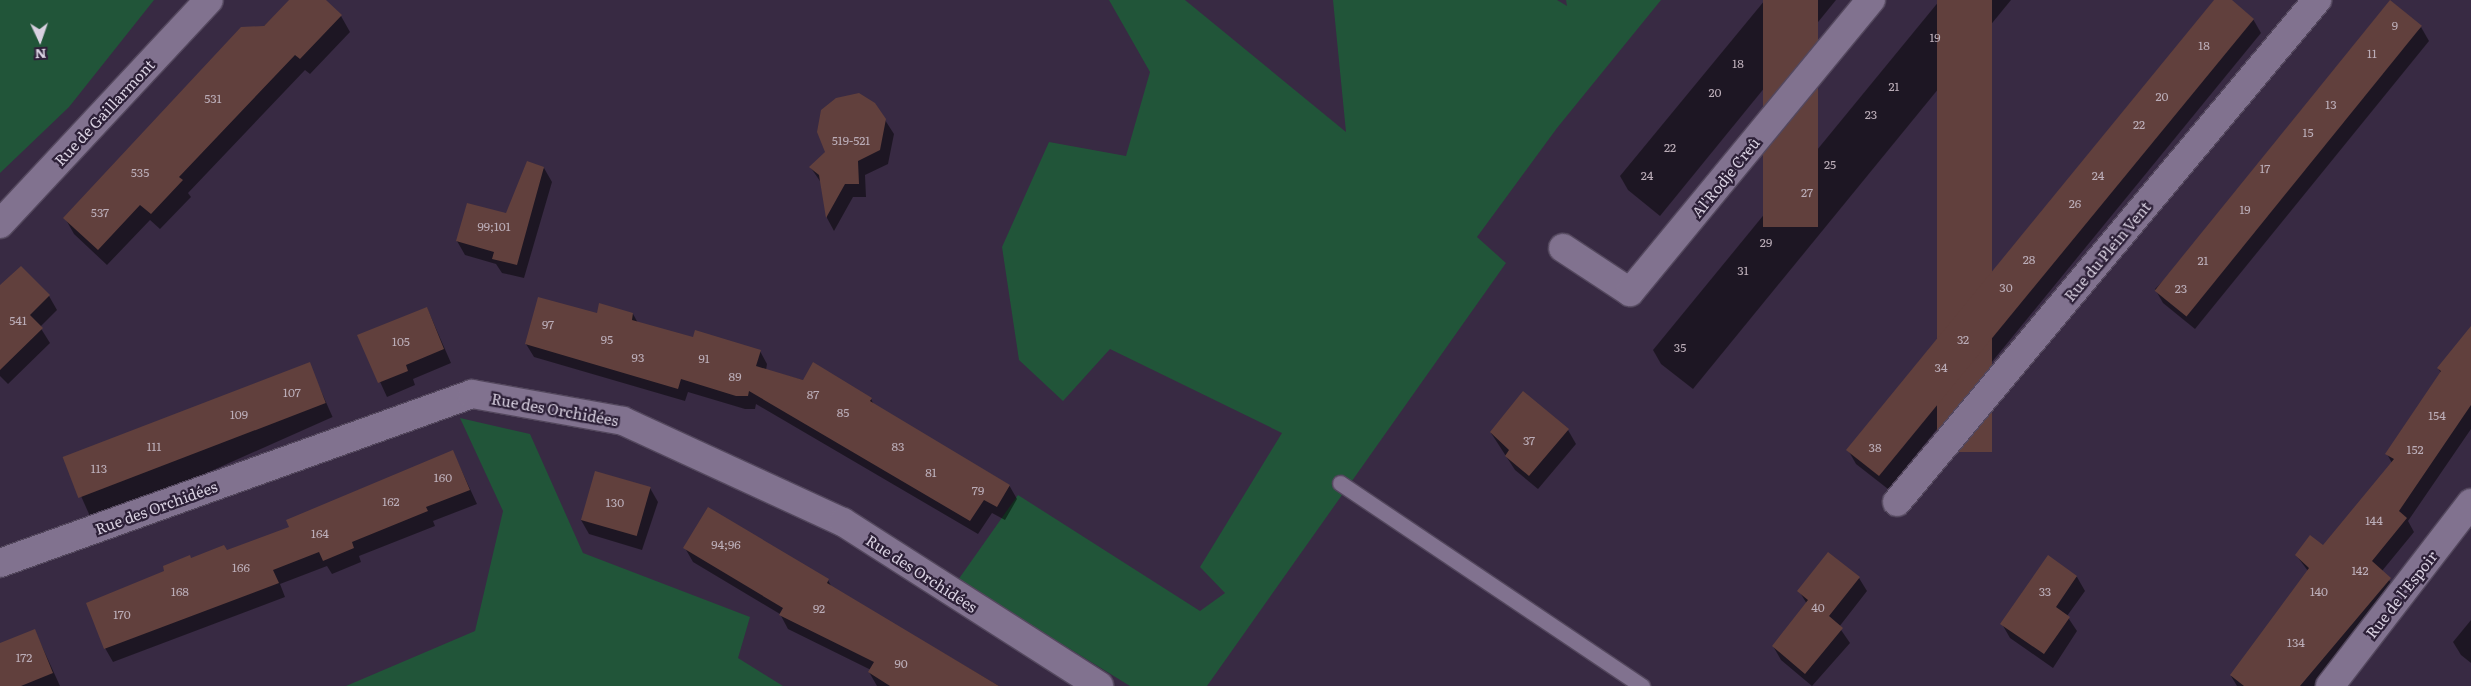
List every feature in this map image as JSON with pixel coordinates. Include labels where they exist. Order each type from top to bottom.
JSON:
[{"type":"street","name":"Rue de Gaillarmont","points":[[0,224],[209,0]]},
{"type":"street","name":"Al'Rodje Creû","points":[[1563,248],[1630,292],[1871,0]]},
{"type":"street","name":"Rue du Plein Vent","points":[[1897,502],[2317,0]]},
{"type":"street","name":"Rue des Orchidées","points":[[0,563],[472,394],[622,421],[844,522],[1100,686]]},
{"type":"street","name":"Rue de l'Espoir","points":[[2330,686],[2471,503]]},
{"type":"lane","points":[[1340,483],[1642,686]]},
{"type":"green space","points":[[0,0],[154,0],[69,107],[0,173]]},
{"type":"green space","points":[[1109,0],[1185,0],[1346,132],[1333,0],[1557,0],[1567,6],[1566,0],[1661,0],[1557,128],[1477,237],[1506,263],[1207,686],[1130,686],[958,580],[1018,495],[1200,611],[1225,593],[1200,567],[1282,433],[1110,349],[1063,401],[1019,360],[1002,247],[1049,142],[1126,156],[1150,72]]},
{"type":"green space","points":[[460,418],[530,434],[583,553],[750,617],[738,658],[783,686],[346,686],[475,631],[503,511]]},
{"type":"building","points":[[289,0],[326,0],[342,15],[300,59],[295,55],[179,177],[183,180],[151,214],[140,205],[98,250],[63,218],[241,27],[264,26]]},
{"type":"building","points":[[1763,0],[1818,0],[1818,227],[1763,227]]},
{"type":"building","points":[[1937,0],[1992,0],[1992,452],[1937,452]]},
{"type":"building","points":[[2214,0],[2232,0],[2254,19],[1879,476],[1846,450]]},
{"type":"building","points":[[2390,0],[2422,26],[2186,316],[2155,291]]},
{"type":"building","points":[[859,93],[875,103],[886,119],[880,150],[858,161],[859,184],[845,184],[826,218],[819,175],[809,167],[825,152],[817,132],[821,110],[836,98]]},
{"type":"building","points":[[527,161],[544,167],[517,265],[492,259],[494,252],[456,241],[467,203],[506,213]]},
{"type":"building","points":[[21,266],[50,295],[30,315],[43,328],[0,370],[0,285]]},
{"type":"building","points":[[538,297],[597,313],[599,303],[633,313],[632,320],[693,337],[695,330],[761,350],[756,366],[803,380],[813,362],[872,398],[870,401],[1010,485],[997,507],[984,500],[970,521],[749,391],[748,396],[736,396],[681,379],[678,389],[525,344]]},
{"type":"building","points":[[427,307],[444,349],[406,365],[408,371],[378,383],[357,335]]},
{"type":"building","points":[[2471,326],[2471,405],[2399,511],[2407,518],[2372,561],[2391,578],[2300,686],[2244,686],[2230,675],[2309,568],[2295,555],[2310,535],[2323,545],[2394,459],[2385,454],[2441,371],[2437,368]]},
{"type":"building","points":[[310,362],[326,403],[78,498],[63,457]]},
{"type":"building","points":[[1523,391],[1569,429],[1529,476],[1505,456],[1509,450],[1490,432]]},
{"type":"building","points":[[453,450],[470,490],[426,507],[428,511],[352,542],[354,548],[323,561],[319,552],[273,570],[279,583],[104,649],[86,603],[164,571],[163,566],[190,555],[191,558],[224,545],[227,550],[289,527],[286,520]]},
{"type":"building","points":[[595,471],[651,487],[637,536],[581,520]]},
{"type":"building","points":[[708,507],[829,579],[827,583],[999,686],[890,686],[868,672],[874,662],[779,615],[783,608],[683,548]]},
{"type":"building","points":[[1828,552],[1860,577],[1829,616],[1843,628],[1805,674],[1772,646],[1808,600],[1797,591]]},
{"type":"building","points":[[2048,555],[2077,576],[2056,607],[2070,617],[2044,654],[2000,624]]},
{"type":"building","points":[[35,629],[53,673],[21,686],[0,686],[0,643]]}]
